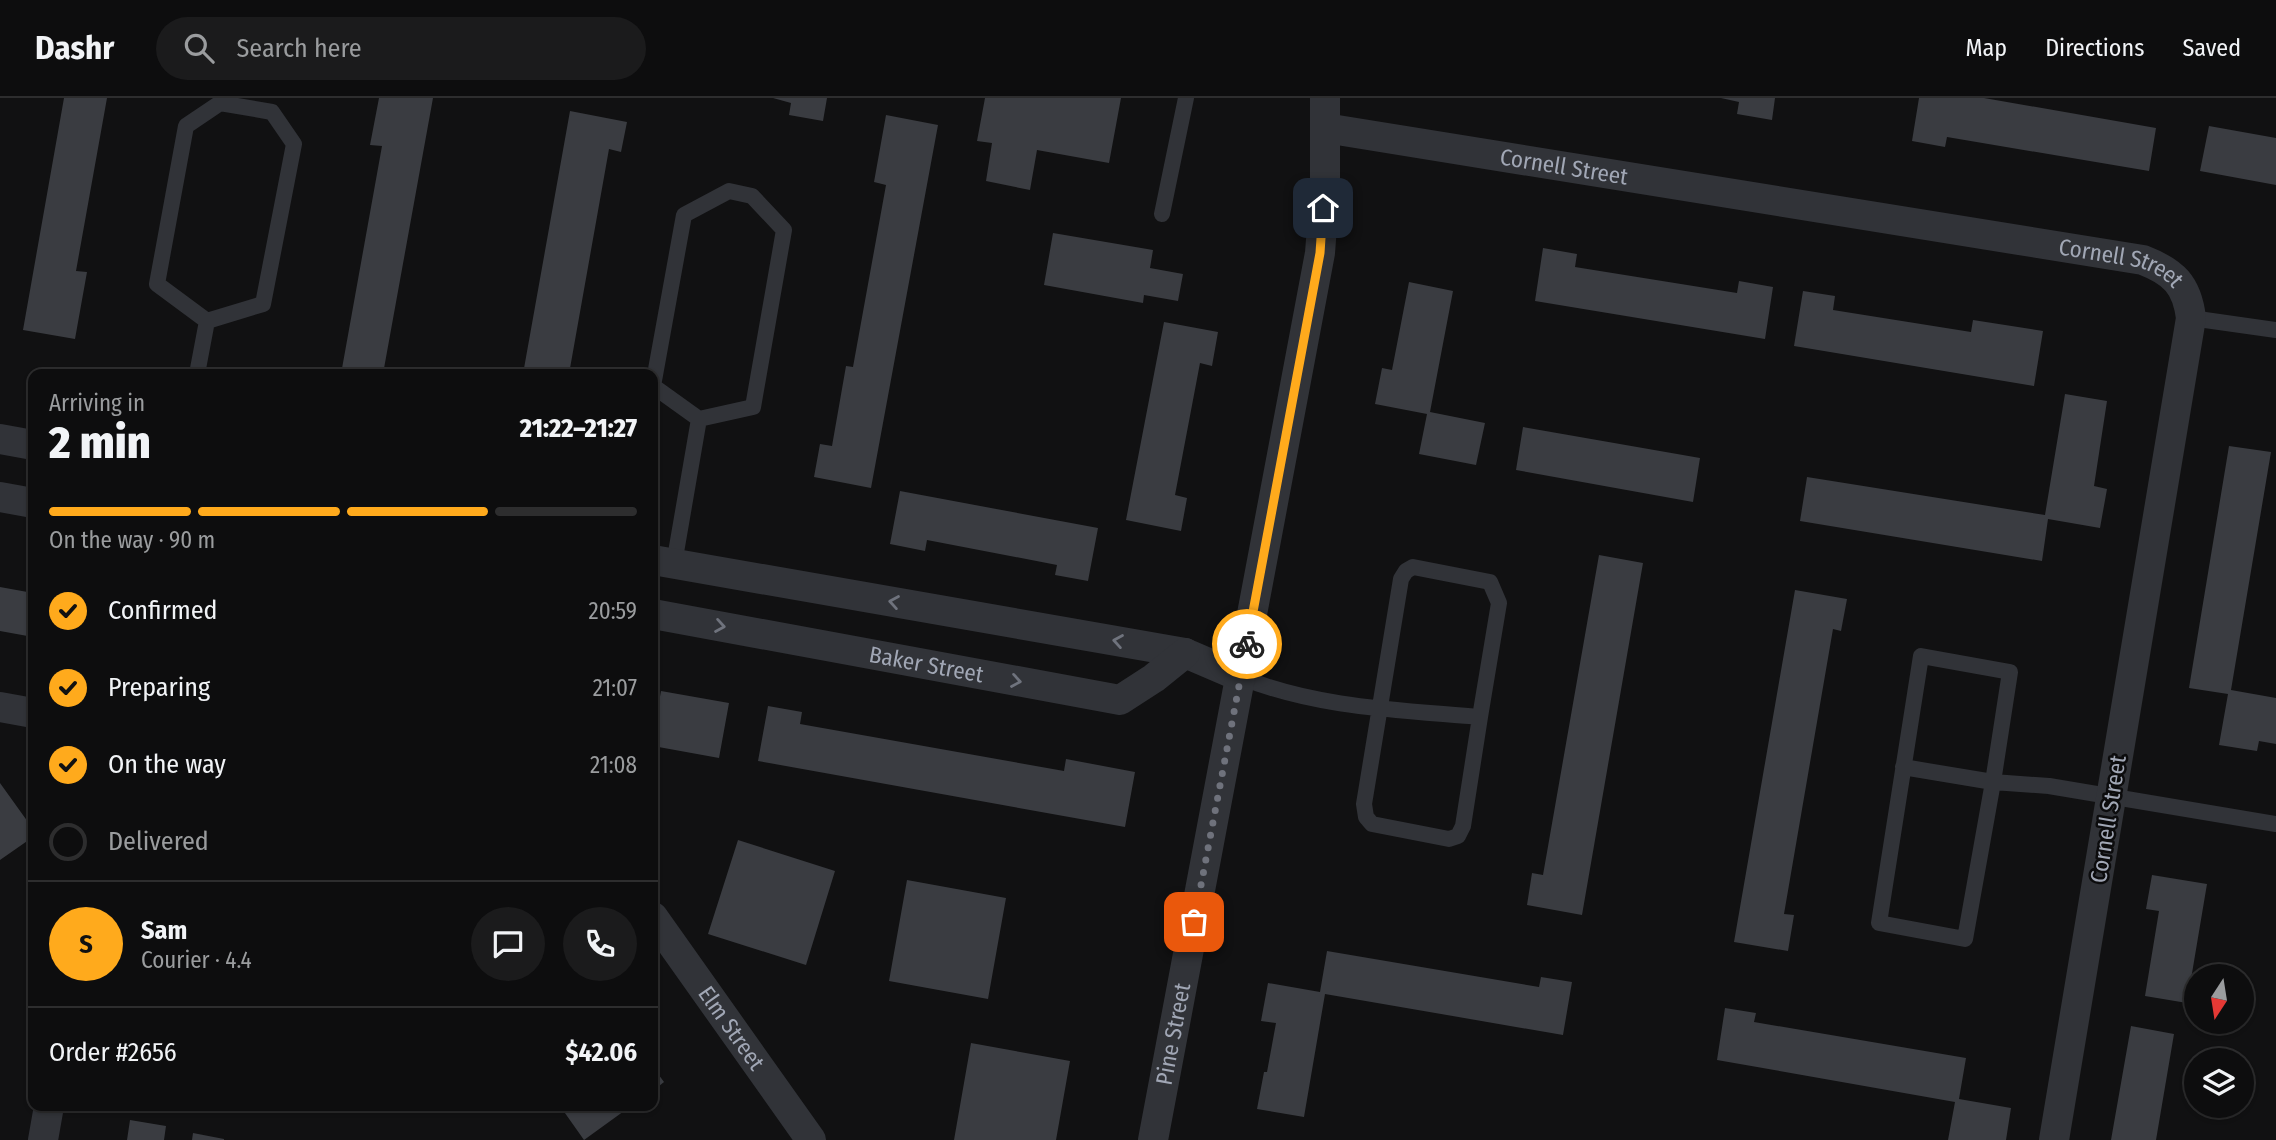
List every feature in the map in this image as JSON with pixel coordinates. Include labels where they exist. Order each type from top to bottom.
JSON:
[{"type":"street","name":"Pine Street","points":[[1153,1140],[1320,253],[1325,186],[1325,98]]},
{"type":"street","name":"Cornell Street","points":[[1325,128],[2143,260],[2164,268],[2183,287],[2191,318],[2054,1140]]},
{"type":"street","points":[[0,439],[28,444]]},
{"type":"street","points":[[0,497],[28,502]]},
{"type":"street","points":[[663,562],[1185,653],[1241,677]]},
{"type":"street","name":"Baker Street","points":[[658,615],[1120,700],[1185,653]]},
{"type":"street","points":[[0,707],[28,712]]},
{"type":"street","name":"Elm Street","points":[[658,924],[811,1140]]},
{"type":"street","points":[[43,1140],[48,1111]]},
{"type":"lane","points":[[1162,214],[1186,98]]},
{"type":"lane","points":[[220,103],[272,112],[294,144],[263,304],[206,321],[157,284],[186,125],[220,103]]},
{"type":"lane","points":[[656,369],[684,215],[729,191],[752,196],[784,230],[753,407],[699,419],[658,390]]},
{"type":"lane","points":[[2191,318],[2276,330]]},
{"type":"lane","points":[[198,369],[206,321]]},
{"type":"lane","points":[[663,562],[699,419]]},
{"type":"lane","points":[[1413,567],[1490,582],[1496,592],[1499,603],[1480,717],[1463,826],[1458,836],[1449,839],[1372,824],[1366,817],[1364,804],[1401,579],[1406,571],[1413,567]]},
{"type":"lane","points":[[1922,656],[2010,672],[1993,782],[1965,939],[1879,923],[1922,656]]},
{"type":"lane","points":[[1241,677],[1270,689],[1326,701],[1480,717]]},
{"type":"lane","points":[[1903,767],[1993,782],[2049,786],[2276,824]]},
{"type":"building","points":[[64,98],[107,98],[76,271],[87,272],[75,339],[23,330]]},
{"type":"building","points":[[379,98],[433,98],[384,369],[342,369],[382,146],[370,145]]},
{"type":"building","points":[[773,98],[827,98],[823,121],[789,115],[791,103]]},
{"type":"building","points":[[985,98],[1121,98],[1109,163],[1037,150],[1030,190],[986,181],[992,143],[977,141]]},
{"type":"building","points":[[1721,98],[1775,98],[1772,120],[1737,114],[1739,102]]},
{"type":"building","points":[[1919,98],[1984,98],[2156,128],[2149,171],[1947,137],[1945,147],[1912,141]]},
{"type":"building","points":[[570,111],[627,122],[621,152],[609,149],[570,369],[524,369]]},
{"type":"building","points":[[886,115],[938,125],[871,488],[814,477],[820,444],[832,446],[846,366],[853,367],[886,185],[874,182]]},
{"type":"building","points":[[2209,126],[2276,138],[2276,185],[2200,171]]},
{"type":"building","points":[[1053,233],[1153,250],[1150,268],[1183,274],[1178,301],[1144,295],[1143,303],[1044,285]]},
{"type":"building","points":[[1543,248],[1577,254],[1575,267],[1737,293],[1739,281],[1773,287],[1765,339],[1535,301]]},
{"type":"building","points":[[1409,282],[1453,291],[1430,412],[1485,423],[1476,465],[1419,454],[1427,414],[1375,404],[1382,368],[1392,370]]},
{"type":"building","points":[[1803,291],[1835,296],[1833,310],[1971,332],[1973,320],[2043,331],[2034,386],[1794,346]]},
{"type":"building","points":[[1164,322],[1218,332],[1212,366],[1200,363],[1175,495],[1187,498],[1181,531],[1126,520]]},
{"type":"building","points":[[2065,394],[2107,401],[2094,486],[2107,489],[2100,528],[2048,519],[2042,561],[1800,521],[1807,477],[2045,515]]},
{"type":"building","points":[[1523,427],[1700,458],[1693,502],[1516,470]]},
{"type":"building","points":[[2229,446],[2271,452],[2231,690],[2276,698],[2276,744],[2259,741],[2257,751],[2219,745],[2228,694],[2189,688]]},
{"type":"building","points":[[900,491],[1098,528],[1088,581],[1055,575],[1057,565],[927,540],[925,551],[890,544]]},
{"type":"building","points":[[1599,555],[1643,563],[1582,915],[1527,905],[1532,873],[1543,875]]},
{"type":"building","points":[[0,587],[28,592],[28,636],[0,631]]},
{"type":"building","points":[[1795,590],[1847,599],[1841,631],[1833,629],[1784,914],[1794,915],[1788,951],[1734,942]]},
{"type":"building","points":[[661,691],[729,703],[719,758],[658,747]]},
{"type":"building","points":[[768,706],[802,712],[800,724],[1064,771],[1066,759],[1135,772],[1125,827],[758,761]]},
{"type":"building","points":[[0,783],[28,822],[28,840],[0,860]]},
{"type":"building","points":[[738,840],[835,871],[806,965],[708,934]]},
{"type":"building","points":[[2152,875],[2207,884],[2194,964],[2184,964],[2184,1002],[2145,996],[2159,911],[2146,909]]},
{"type":"building","points":[[907,880],[1006,898],[988,999],[889,981]]},
{"type":"building","points":[[1327,951],[1539,987],[1541,977],[1572,982],[1563,1035],[1325,994],[1304,1117],[1257,1109],[1276,1023],[1261,1021],[1268,983],[1320,992]]},
{"type":"building","points":[[1725,1008],[1756,1013],[1754,1022],[1966,1058],[1959,1099],[2011,1108],[2006,1140],[1948,1140],[1955,1102],[1717,1060]]},
{"type":"building","points":[[2131,1026],[2174,1034],[2156,1140],[2111,1140]]},
{"type":"building","points":[[971,1043],[1070,1061],[1056,1140],[954,1140]]},
{"type":"building","points":[[658,1074],[664,1082],[658,1087]]},
{"type":"building","points":[[564,1111],[624,1111],[584,1140]]},
{"type":"building","points":[[130,1120],[166,1126],[164,1140],[127,1140]]},
{"type":"building","points":[[193,1133],[224,1139],[224,1140],[192,1140]]},
{"type":"way so far","points":[[1194,922],[1247,644]]},
{"type":"route","points":[[1247,644],[1320,253],[1323,208]]}]
